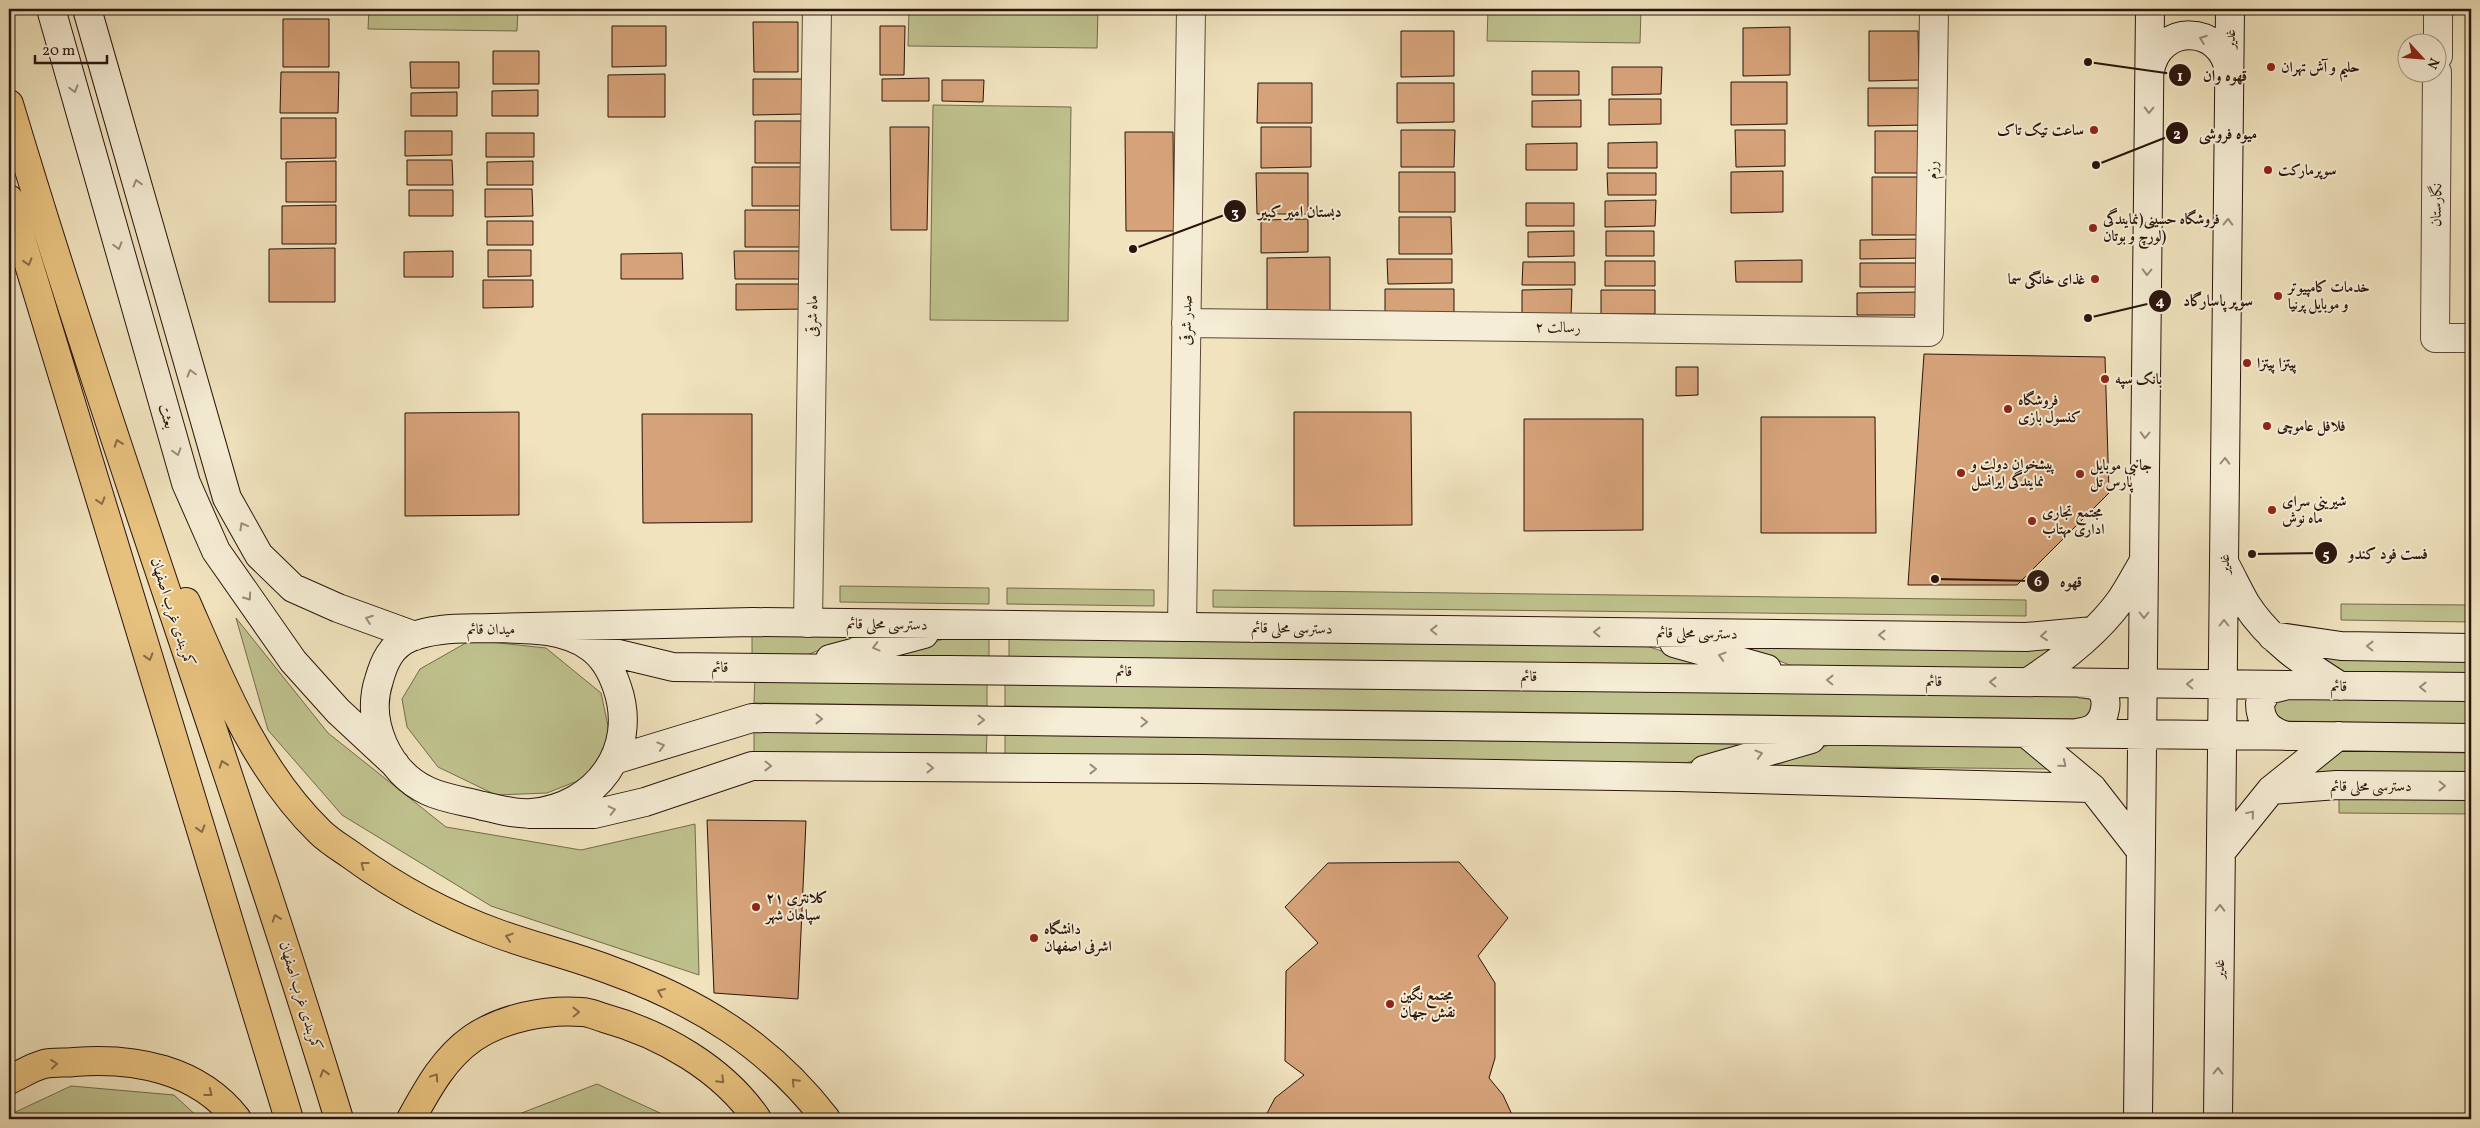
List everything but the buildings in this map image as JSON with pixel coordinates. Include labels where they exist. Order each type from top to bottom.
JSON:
[{"type":"highway","name":"کمربندی غرب اصفهان","points":[[9,104],[58,268],[289,956],[339,1119]]},
{"type":"highway","points":[[9,199],[288,1119]]},
{"type":"highway","points":[[128,475],[239,720],[284,790],[320,832],[376,874],[438,908],[498,933],[611,970],[680,1000],[737,1032],[781,1068],[826,1119]]},
{"type":"highway","points":[[410,1119],[437,1073],[472,1039],[503,1022],[540,1014],[583,1012],[628,1024],[668,1043],[715,1074],[749,1108],[757,1119]]},
{"type":"highway","points":[[9,1080],[44,1064],[93,1060],[148,1064],[194,1082],[230,1110],[237,1119]]},
{"type":"main road","name":"بعثت","points":[[51,9],[186,483],[216,551],[293,660],[338,711],[395,764]]},
{"type":"main road","points":[[86,9],[227,498],[259,555],[293,588],[338,608],[415,636]]},
{"type":"main road","name":"ماه شرقی","points":[[808,623],[817,9]]},
{"type":"main road","name":"رزم","points":[[1929,332],[1934,9]]},
{"type":"main road","points":[[2138,1119],[2150,9]]},
{"type":"main road","name":"غدیر","points":[[2218,1119],[2230,9]]},
{"type":"main road","points":[[2438,9],[2438,32]]},
{"type":"main road","name":"صدر شرقی","points":[[1182,627],[1190,11]]},
{"type":"main road","points":[[2150,74],[2152,62],[2157,51],[2166,42],[2177,37],[2190,35],[2202,37],[2222,51],[2229,75]]},
{"type":"main road","name":"نگارستان","points":[[2437,82],[2434,338],[2471,338]]},
{"type":"main road","name":"رسالت ۲","points":[[1186,323],[1929,332]]},
{"type":"main road","points":[[2028,682],[2063,659],[2093,631],[2120,602],[2144,561]]},
{"type":"main road","points":[[2224,562],[2247,606],[2272,636],[2302,662],[2340,686]]},
{"type":"main road","name":"دسترسی محلی قائم","points":[[491,628],[808,623],[2026,637],[2093,631]]},
{"type":"main road","points":[[799,668],[956,625]]},
{"type":"main road","name":"میدان قائم","points":[[491,628],[549,631],[570,637],[590,647],[603,660],[614,678],[621,698],[623,726],[621,740],[614,760],[603,778],[588,793],[563,807],[529,814],[473,803],[428,791],[410,779],[395,764],[384,746],[377,727],[374,705],[377,684],[384,664],[392,650],[415,636],[442,631],[491,628]]},
{"type":"main road","points":[[1639,632],[1802,680]]},
{"type":"main road","points":[[2272,636],[2341,646],[2471,648]]},
{"type":"main road","name":"قائم","points":[[590,647],[673,668],[2471,688]]},
{"type":"main road","points":[[2077,734],[2095,727],[2102,720],[2105,710],[2103,693],[2098,686],[2079,683]]},
{"type":"main road","points":[[2288,736],[2269,729],[2263,722],[2260,702],[2268,690],[2289,685]]},
{"type":"main road","points":[[614,760],[752,718],[2471,738]]},
{"type":"main road","points":[[1678,777],[1840,731]]},
{"type":"main road","points":[[2026,733],[2092,788],[2141,851]]},
{"type":"main road","points":[[2221,852],[2271,790],[2338,736]]},
{"type":"main road","points":[[529,814],[594,814],[646,802],[752,766],[1191,769],[1678,777],[2092,788]]},
{"type":"main road","name":"دسترسی محلی قائم","points":[[2271,790],[2337,784],[2471,786]]},
{"type":"green space","points":[[369,9],[518,9],[517,31],[368,29]]},
{"type":"green space","points":[[909,9],[1098,9],[1097,48],[908,46]]},
{"type":"green space","points":[[1488,9],[1641,9],[1640,43],[1487,41]]},
{"type":"green space","points":[[933,105],[1071,107],[1068,321],[930,320]]},
{"type":"green space","points":[[840,586],[989,588],[989,604],[840,602]]},
{"type":"green space","points":[[1007,588],[1154,590],[1154,606],[1007,604]]},
{"type":"green space","points":[[1213,590],[2026,600],[2026,616],[1213,607]]},
{"type":"green space","points":[[2341,604],[2471,605],[2471,622],[2341,620]]},
{"type":"green space","points":[[236,618],[328,733],[446,827],[581,850],[695,824],[699,975],[491,906],[342,815],[268,730]]},
{"type":"green space","points":[[752,634],[859,635],[804,656],[752,655]]},
{"type":"green space","points":[[956,635],[989,635],[989,657],[892,656]]},
{"type":"green space","points":[[1009,637],[1644,645],[1708,667],[1009,659]]},
{"type":"green space","points":[[471,640],[546,648],[601,693],[611,740],[590,776],[547,793],[496,795],[438,767],[407,727],[402,699],[420,669]]},
{"type":"green space","points":[[1738,644],[2056,648],[2029,669],[1792,666]]},
{"type":"green space","points":[[2312,654],[2471,656],[2471,678],[2338,676]]},
{"type":"green space","points":[[755,676],[987,679],[987,706],[754,703]]},
{"type":"green space","points":[[1005,679],[2089,694],[2094,712],[2082,719],[1005,706]]},
{"type":"green space","points":[[2276,696],[2471,696],[2471,724],[2275,720],[2271,701]]},
{"type":"green space","points":[[754,732],[987,735],[986,757],[754,754]]},
{"type":"green space","points":[[1005,735],[1744,744],[1680,765],[1005,757]]},
{"type":"green space","points":[[1829,745],[2026,747],[2053,769],[1774,766]]},
{"type":"green space","points":[[2337,751],[2471,753],[2471,774],[2310,773]]},
{"type":"green space","points":[[2339,796],[2471,798],[2471,814],[2339,813]]},
{"type":"green space","points":[[597,1084],[673,1119],[506,1119]]},
{"type":"green space","points":[[71,1086],[174,1095],[200,1119],[9,1119],[9,1115]]},
{"type":"place","name":"قهوه وان","points":[[2088,62]]},
{"type":"place","name":"حلیم و آش تهران","points":[[2271,67]]},
{"type":"place","name":"ساعت تیک تاک","points":[[2094,130]]},
{"type":"place","name":"میوه فروشی","points":[[2096,165]]},
{"type":"place","name":"سوپرمارکت","points":[[2268,170]]},
{"type":"place","name":"فروشگاه حسینی(نمایندگی لورچ و بوتان)","points":[[2093,228]]},
{"type":"place","name":"دبستان امیر کبیر","points":[[1133,249]]},
{"type":"place","name":"غذای خانگی سما","points":[[2095,279]]},
{"type":"place","name":"خدمات کامپیوتر و موبایل پرنیا","points":[[2278,296]]},
{"type":"place","name":"سوپر پاسارگاد","points":[[2088,318]]},
{"type":"place","name":"پیتزا پیتزا","points":[[2247,363]]},
{"type":"place","name":"بانک سپه","points":[[2105,379]]},
{"type":"place","name":"فروشگاه کنسول بازی","points":[[2008,409]]},
{"type":"place","name":"فلافل عاموچی","points":[[2267,426]]},
{"type":"place","name":"پیشخوان دولت و نمایندگی ایرانسل","points":[[1961,473]]},
{"type":"place","name":"جانبی موبایل پارس تل","points":[[2080,474]]},
{"type":"place","name":"شیرینی سرای ماه نوش","points":[[2272,510]]},
{"type":"place","name":"مجتمع تجاری اداری مهتاب","points":[[2032,521]]},
{"type":"place","name":"فست فود کندو","points":[[2252,554]]},
{"type":"place","name":"قهوه","points":[[1935,579]]},
{"type":"place","name":"کلانتری ۲۱ سپاهان شهر","points":[[756,907]]},
{"type":"place","name":"دانشگاه اشرفی اصفهان","points":[[1034,938]]},
{"type":"place","name":"مجتمع نگین نقش جهان","points":[[1390,1004]]}]
